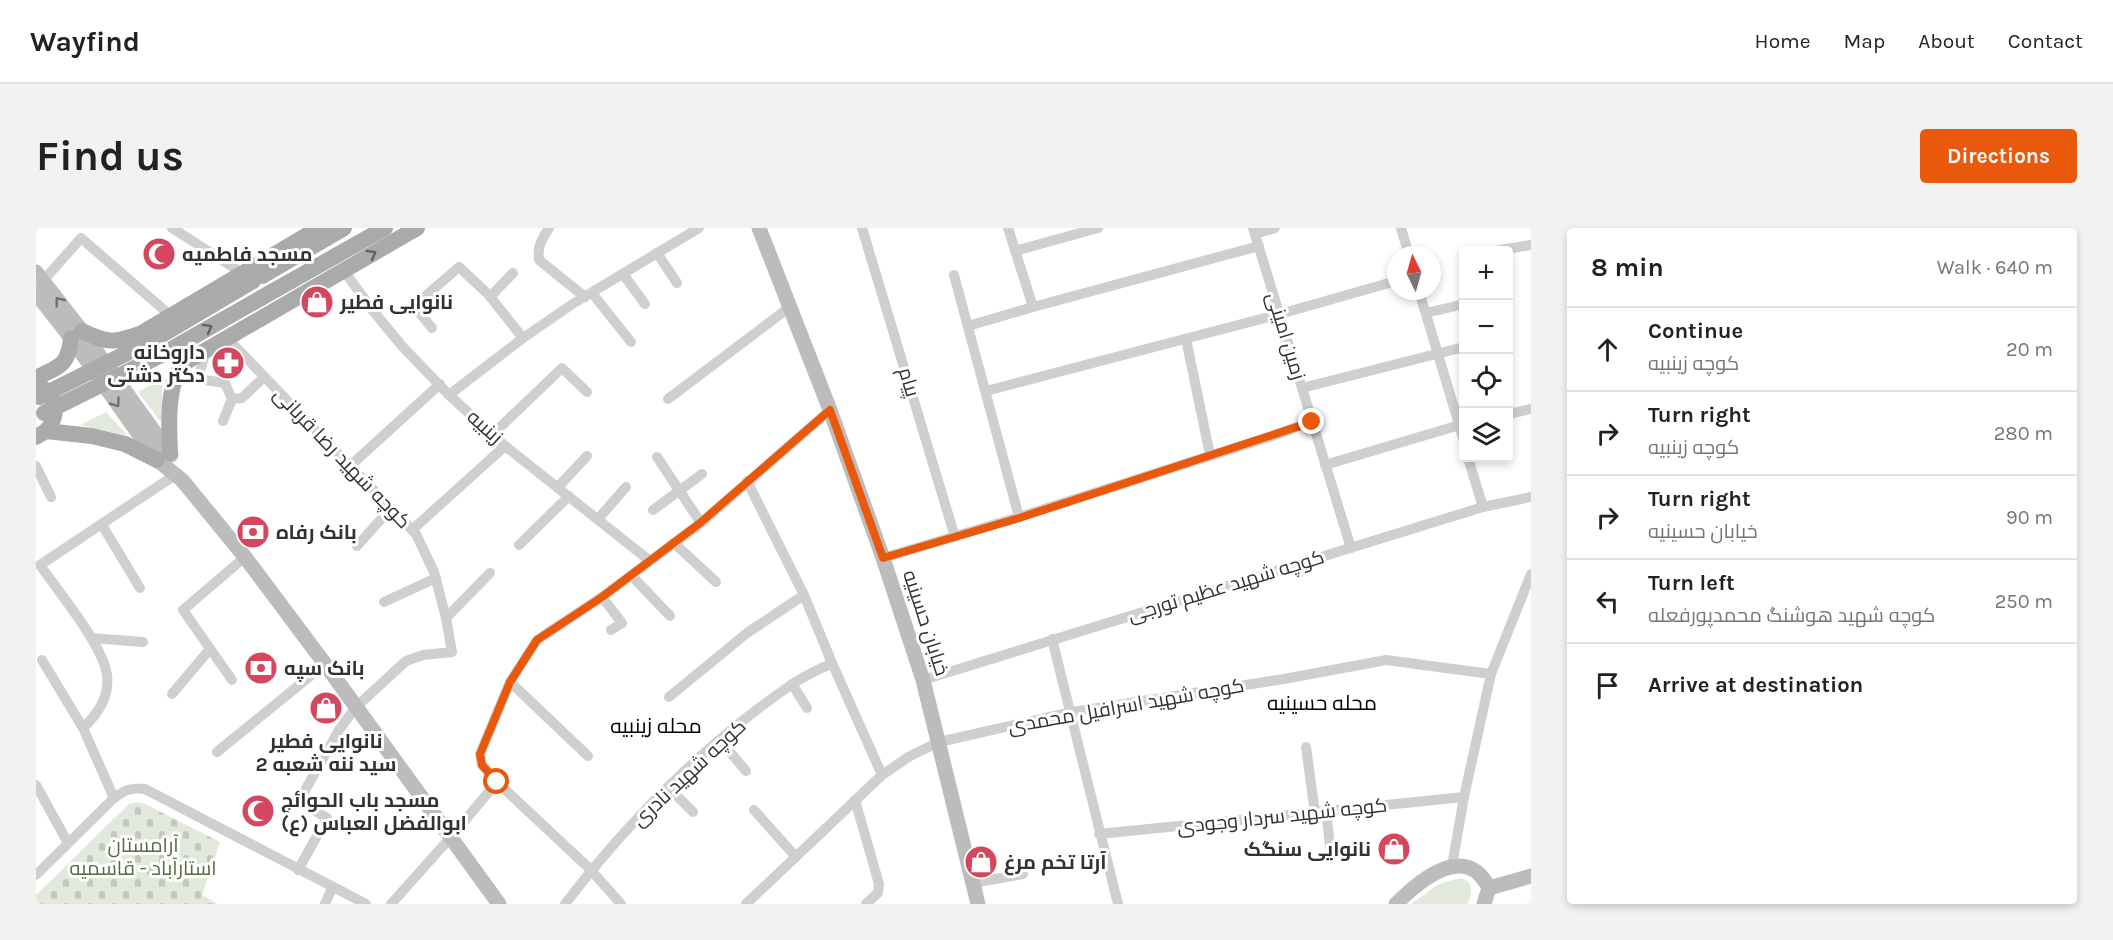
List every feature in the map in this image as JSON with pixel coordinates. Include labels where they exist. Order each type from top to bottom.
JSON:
[{"type":"main road","points":[[38,402],[153,340],[319,228]]},
{"type":"main road","points":[[76,335],[118,342],[142,333],[344,228]]},
{"type":"main road","points":[[38,402],[161,355],[385,228]]},
{"type":"main road","points":[[163,456],[178,370],[184,363],[417,228]]},
{"type":"main road","name":"خیابان حسینیه","points":[[759,228],[830,410],[883,558],[923,680],[978,904]]},
{"type":"main road","points":[[248,278],[247,288],[269,314]]},
{"type":"main road","points":[[38,282],[163,456],[245,556],[499,904]]},
{"type":"main road","points":[[36,378],[65,362],[76,335]]},
{"type":"main road","points":[[38,402],[49,392],[56,408],[52,425],[41,434]]},
{"type":"main road","points":[[41,434],[92,436],[163,456]]},
{"type":"main road","points":[[1396,904],[1413,887],[1433,873],[1452,866],[1465,866],[1479,872],[1489,888],[1484,904]]},
{"type":"main road","points":[[1489,888],[1531,876]]},
{"type":"street","points":[[172,228],[248,278]]},
{"type":"street","points":[[549,228],[540,241],[539,260],[588,295],[631,342]]},
{"type":"street","points":[[450,395],[523,338],[588,295],[699,228]]},
{"type":"street","name":"پیام","points":[[862,228],[955,537]]},
{"type":"street","points":[[1008,228],[1033,306]]},
{"type":"street","points":[[1015,251],[1098,228]]},
{"type":"street","points":[[1254,231],[1275,228]]},
{"type":"street","points":[[1401,228],[1406,246]]},
{"type":"street","name":"زمین امینی","points":[[1254,231],[1351,548]]},
{"type":"street","points":[[38,282],[81,238],[171,316]]},
{"type":"street","points":[[1513,248],[1531,245]]},
{"type":"street","points":[[968,326],[1033,306],[1259,246]]},
{"type":"street","points":[[657,253],[677,283]]},
{"type":"street","points":[[432,328],[414,306],[459,267],[490,297],[523,338]]},
{"type":"street","name":"زینبیه","points":[[344,271],[388,329],[450,395],[505,446],[650,561]]},
{"type":"street","points":[[490,297],[513,273]]},
{"type":"street","points":[[623,274],[645,304]]},
{"type":"street","points":[[954,276],[1019,518]]},
{"type":"street","points":[[986,391],[1280,314],[1387,283]]},
{"type":"street","points":[[1422,300],[1459,418]]},
{"type":"street","points":[[1426,313],[1459,305]]},
{"type":"street","points":[[668,399],[791,306]]},
{"type":"street","name":"کوچه شهید رضا قربانی","points":[[227,338],[416,534],[436,578],[452,652],[406,661],[355,708]]},
{"type":"street","points":[[1186,339],[1210,455]]},
{"type":"street","points":[[1302,388],[1459,348]]},
{"type":"street","points":[[206,350],[198,379],[225,383],[232,399],[223,421]]},
{"type":"street","points":[[493,434],[562,368],[587,392]]},
{"type":"street","points":[[232,399],[242,398],[264,377]]},
{"type":"street","points":[[350,466],[440,384]]},
{"type":"street","points":[[1513,413],[1531,409]]},
{"type":"street","points":[[621,904],[591,870],[497,782],[482,765],[480,754],[510,682],[537,640],[602,597],[700,523],[830,410]]},
{"type":"street","points":[[883,558],[1019,518],[1312,422]]},
{"type":"street","points":[[1325,465],[1459,425]]},
{"type":"street","points":[[412,530],[505,446]]},
{"type":"street","points":[[558,487],[587,456]]},
{"type":"street","points":[[657,457],[700,523]]},
{"type":"street","points":[[1469,462],[1483,507]]},
{"type":"street","points":[[36,466],[51,497]]},
{"type":"street","points":[[653,510],[702,474]]},
{"type":"street","points":[[83,728],[98,714],[107,687],[107,675],[91,638],[38,566],[179,477]]},
{"type":"street","points":[[747,481],[804,595],[882,775]]},
{"type":"street","points":[[598,519],[626,487]]},
{"type":"street","points":[[519,545],[569,496]]},
{"type":"street","name":"کوچه شهید عظیم تورجی","points":[[923,680],[1483,507],[1531,497]]},
{"type":"street","points":[[357,546],[391,508]]},
{"type":"street","points":[[102,525],[140,588]]},
{"type":"street","points":[[674,543],[716,582]]},
{"type":"street","points":[[232,680],[183,610],[245,556]]},
{"type":"street","points":[[446,618],[490,573]]},
{"type":"street","points":[[1452,866],[1464,797],[1491,674],[1531,574]]},
{"type":"street","points":[[631,575],[670,616]]},
{"type":"street","points":[[384,602],[436,578]]},
{"type":"street","points":[[669,697],[747,633],[804,595]]},
{"type":"street","points":[[602,597],[622,623],[611,630]]},
{"type":"street","points":[[91,638],[143,642]]},
{"type":"street","points":[[1052,639],[1118,904]]},
{"type":"street","points":[[172,694],[210,649]]},
{"type":"street","points":[[42,660],[83,728],[114,798]]},
{"type":"street","name":"کوچه شهید اسرافیل محمدی","points":[[746,904],[882,775],[910,756],[939,741],[1072,712],[1284,679],[1386,660],[1491,674]]},
{"type":"street","name":"کوچه شهید نادری","points":[[565,904],[591,870],[668,788],[720,740],[792,684],[832,663]]},
{"type":"street","points":[[217,752],[325,664]]},
{"type":"street","points":[[510,682],[588,756]]},
{"type":"street","points":[[792,684],[807,708]]},
{"type":"street","points":[[298,870],[327,818],[299,801],[339,730],[355,708]]},
{"type":"street","points":[[720,740],[746,771]]},
{"type":"street","points":[[1306,747],[1330,854]]},
{"type":"street","points":[[391,904],[497,782]]},
{"type":"street","points":[[36,785],[68,843]]},
{"type":"street","points":[[36,875],[114,798],[133,788],[145,789],[366,904]]},
{"type":"street","points":[[668,788],[693,812]]},
{"type":"street","name":"کوچه شهید سردار وجودی","points":[[1099,834],[1464,797]]},
{"type":"street","points":[[855,800],[879,884],[878,893],[866,904]]},
{"type":"street","points":[[754,810],[796,857]]},
{"type":"street","points":[[973,883],[1023,874]]},
{"type":"street","points":[[325,904],[332,888]]},
{"type":"green space","points":[[163,378],[161,422],[138,392]]},
{"type":"green space","points":[[106,412],[128,436],[80,425]]},
{"type":"green space","name":"آرامستان استارآباد - قاسمیه","points":[[137,802],[220,842],[202,895],[218,904],[36,904],[36,895],[129,804]]},
{"type":"green space","points":[[1461,878],[1468,882],[1471,889],[1467,904],[1411,904],[1439,884]]},
{"type":"place","name":"مسجد فاطمیه","points":[[159,254]]},
{"type":"place","name":"نانوایی فطیر","points":[[317,302]]},
{"type":"place","name":"داروخانه دکتر دشتی","points":[[228,363]]},
{"type":"place","name":"بانک رفاه","points":[[253,532]]},
{"type":"place","name":"بانک سپه","points":[[261,668]]},
{"type":"place","name":"نانوایی فطیر سید ننه شعبه 2","points":[[326,708]]},
{"type":"place","name":"مسجد باب الحوائج ابوالفضل العباس (ع)","points":[[258,811]]},
{"type":"place","name":"نانوایی سنگک","points":[[1394,849]]},
{"type":"place","name":"آرتا تخم مرغ","points":[[981,862]]},
{"type":"district","name":"محله حسینیه","points":[[1322,703]]},
{"type":"district","name":"محله زینبیه","points":[[656,726]]},
{"type":"route","points":[[497,782],[482,765],[480,754],[510,682],[537,640],[602,597],[700,523],[830,410],[883,558],[1019,518],[1312,422]]}]
